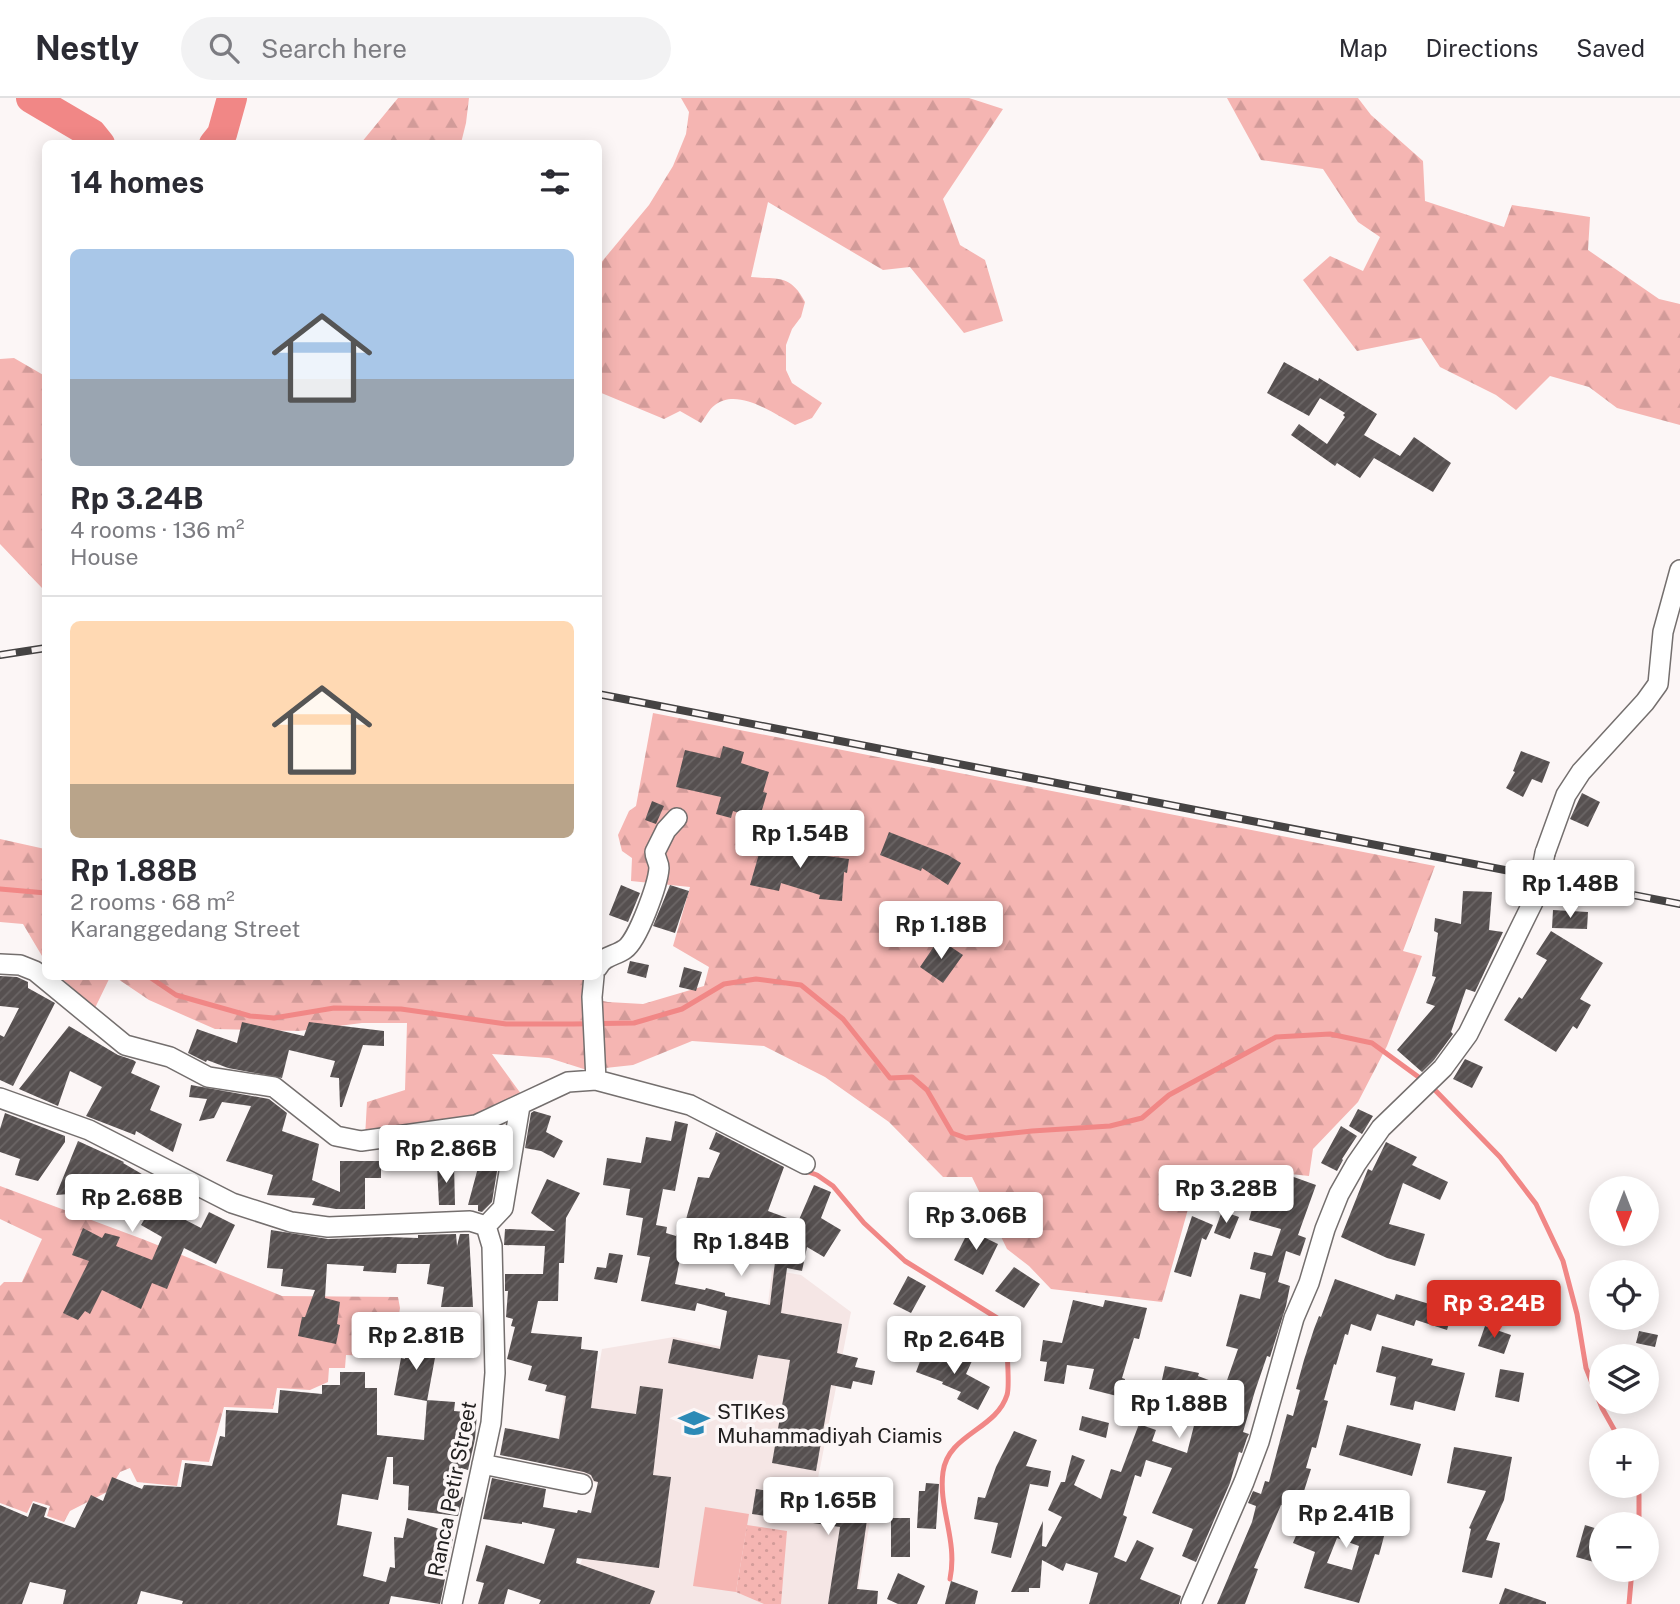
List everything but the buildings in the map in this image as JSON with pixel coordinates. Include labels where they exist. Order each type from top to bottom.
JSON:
[{"type":"street","points":[[1191,1604],[1259,1442],[1294,1318],[1309,1283],[1339,1194],[1381,1128],[1443,1068],[1468,1034],[1537,894],[1545,853],[1566,795],[1581,772],[1658,684],[1664,632],[1680,570]]},
{"type":"street","points":[[602,960],[625,950],[639,930],[654,893],[659,865],[655,852],[666,830],[677,818]]},
{"type":"street","points":[[0,964],[20,965],[42,977]]},
{"type":"street","points":[[46,980],[125,1045],[170,1056],[208,1077],[274,1087],[342,1138],[361,1142],[476,1125],[568,1082],[596,1080],[690,1105],[805,1164]]},
{"type":"street","points":[[594,980],[596,1080]]},
{"type":"street","points":[[0,1098],[80,1126],[232,1203],[290,1222],[328,1227],[470,1220],[486,1226],[503,1208],[520,1106]]},
{"type":"street","name":"Ranca Petir Street","points":[[452,1604],[491,1423],[495,1373],[492,1246],[486,1226]]},
{"type":"street","points":[[482,1464],[582,1484]]},
{"type":"shaded area","name":"STIKes Muhammadiyah Ciamis","points":[[772,1270],[801,1275],[851,1312],[815,1493],[873,1503],[856,1604],[564,1604],[586,1550],[598,1483],[553,1475],[568,1367],[598,1371],[602,1349],[674,1337],[762,1355]]},
{"type":"green space","points":[[398,98],[469,98],[462,140],[363,140]]},
{"type":"green space","points":[[681,98],[969,98],[1003,109],[943,199],[960,245],[985,260],[1003,321],[964,333],[910,267],[883,270],[768,202],[751,277],[783,280],[800,293],[805,302],[801,317],[792,329],[786,345],[786,370],[792,383],[822,403],[812,418],[795,425],[756,404],[734,399],[715,405],[701,423],[680,411],[664,419],[602,393],[602,261],[649,205],[673,166],[686,134],[689,112]]},
{"type":"green space","points":[[1227,98],[1358,98],[1371,115],[1423,161],[1425,201],[1504,227],[1512,205],[1590,217],[1588,250],[1659,299],[1680,304],[1680,425],[1617,408],[1589,387],[1550,376],[1516,410],[1496,395],[1440,367],[1421,338],[1357,351],[1303,280],[1330,256],[1363,271],[1380,237],[1358,222],[1323,169],[1261,160]]},
{"type":"green space","points":[[14,358],[42,374],[42,588],[0,544],[0,359]]},
{"type":"green space","points":[[653,713],[1435,866],[1403,951],[1422,956],[1387,1046],[1358,1102],[1313,1149],[1309,1176],[1234,1168],[1209,1172],[1190,1202],[1162,1302],[1051,1289],[1029,1266],[1007,1249],[972,1177],[943,1177],[889,1122],[825,1077],[764,1046],[692,1041],[633,1065],[587,1070],[549,1058],[492,1054],[524,1098],[465,1123],[365,1137],[367,1102],[405,1090],[407,1023],[362,1023],[299,1031],[215,1029],[149,1000],[119,980],[588,980],[585,997],[608,1002],[643,1004],[704,986],[709,967],[673,946],[690,887],[631,881],[632,858],[622,851],[618,835],[629,811],[636,806]]},
{"type":"green space","points":[[0,839],[42,848],[42,956],[23,924],[0,922]]},
{"type":"green space","points":[[63,980],[109,980],[95,1008]]},
{"type":"green space","points":[[0,1186],[145,1240],[282,1296],[398,1297],[400,1308],[392,1357],[346,1355],[345,1368],[329,1368],[328,1382],[310,1390],[277,1388],[273,1409],[224,1407],[209,1462],[182,1460],[177,1486],[137,1482],[130,1468],[120,1472],[109,1491],[70,1511],[64,1522],[47,1516],[50,1506],[33,1501],[27,1513],[0,1503],[0,1286],[4,1282],[22,1282],[42,1239],[0,1219]]},
{"type":"green space","points":[[705,1507],[749,1514],[736,1592],[693,1586]]},
{"type":"green space","points":[[747,1525],[787,1531],[781,1604],[764,1604],[736,1592]]},
{"type":"waterway","points":[[31,98],[92,134],[97,140]]},
{"type":"waterway","points":[[217,140],[222,134],[232,98]]},
{"type":"waterway","points":[[0,889],[42,893]]},
{"type":"waterway","points":[[154,980],[176,995],[250,1016],[274,1018],[334,1008],[401,1009],[506,1024],[634,1023],[682,1009],[724,984],[756,979],[801,985],[843,1019],[890,1078],[912,1077],[927,1090],[952,1133],[966,1138],[1110,1126],[1142,1118],[1169,1095],[1276,1037],[1330,1034],[1372,1043],[1424,1081]]},
{"type":"waterway","points":[[1432,1087],[1500,1157],[1536,1204],[1563,1261],[1577,1314],[1586,1368],[1613,1428]]},
{"type":"waterway","points":[[803,1170],[817,1175],[833,1186],[864,1223],[905,1261],[1005,1325],[1007,1395],[993,1416],[954,1449],[943,1472],[943,1498],[952,1551],[950,1579]]},
{"type":"waterway","points":[[1639,1498],[1639,1512]]},
{"type":"waterway","points":[[1629,1604],[1631,1582]]},
{"type":"railway","points":[[0,655],[42,649]]},
{"type":"railway","points":[[602,695],[1680,904]]},
{"type":"place","name":"STIKes Muhammadiyah Ciamis","points":[[694,1423]]}]
